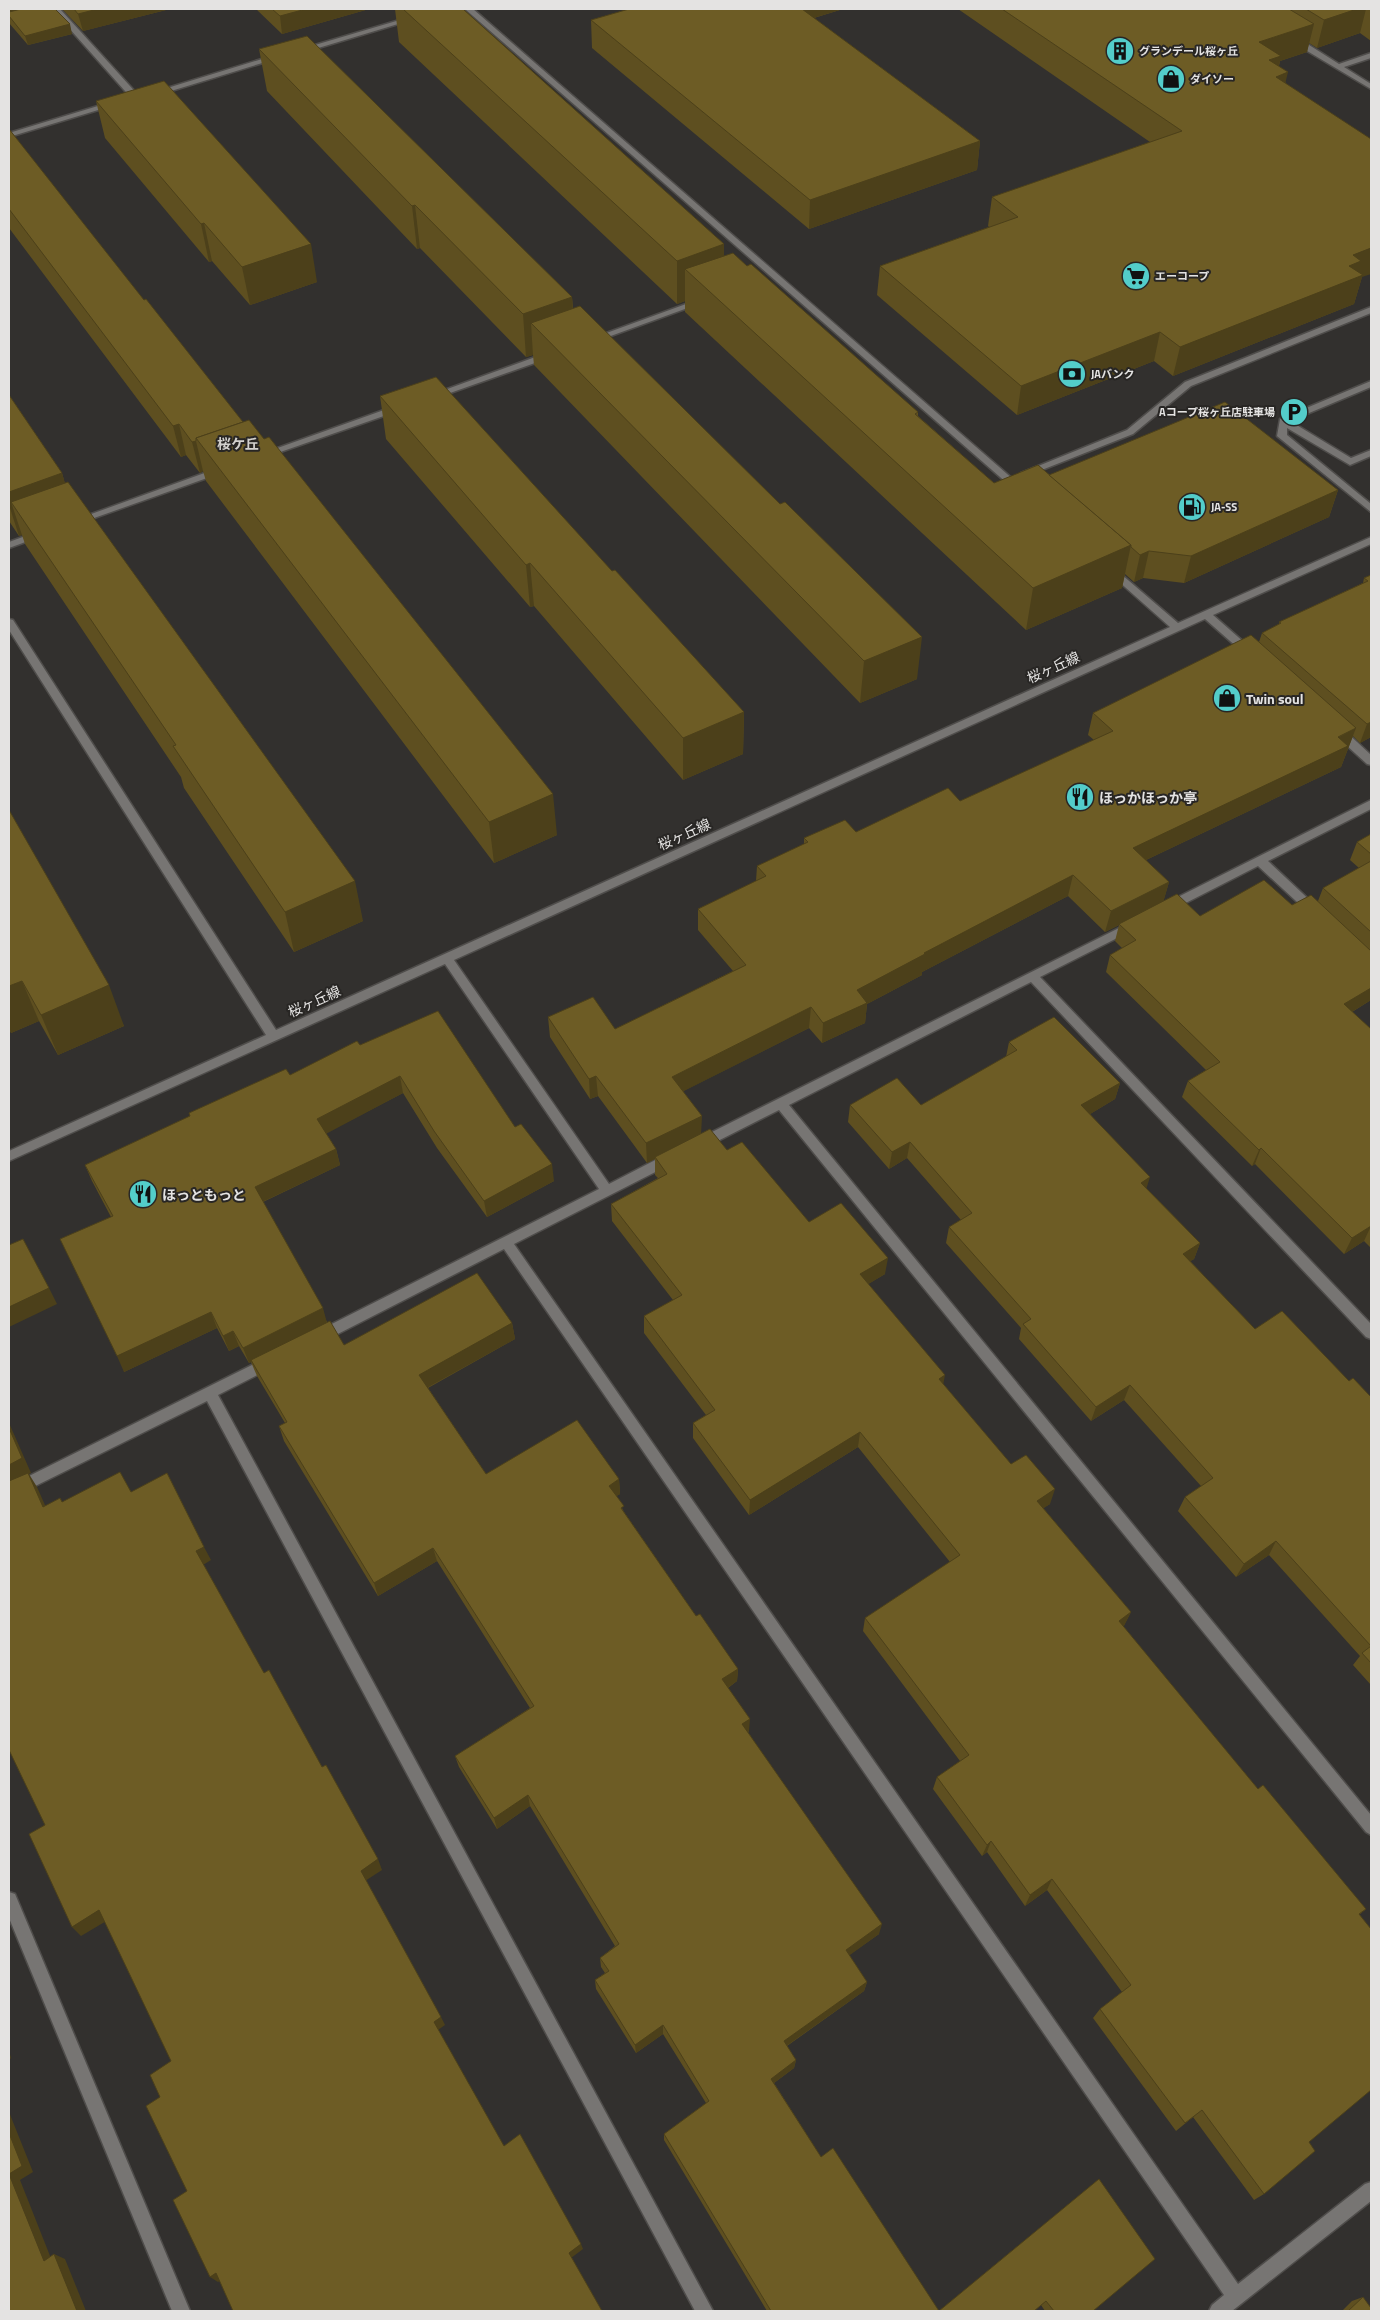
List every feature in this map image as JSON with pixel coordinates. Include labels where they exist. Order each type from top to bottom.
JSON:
[{"type":"street","points":[[56,9],[136,98]]},
{"type":"street","points":[[9,135],[444,9]]},
{"type":"street","points":[[469,9],[1030,499]]},
{"type":"street","points":[[1287,35],[1371,87]]},
{"type":"street","points":[[1338,67],[1371,55]]},
{"type":"street","points":[[761,281],[774,275]]},
{"type":"street","points":[[582,344],[714,297]]},
{"type":"street","points":[[1008,480],[1130,432],[1188,384],[1371,310]]},
{"type":"street","points":[[423,400],[554,353]]},
{"type":"street","points":[[1283,421],[1371,384]]},
{"type":"street","points":[[253,459],[404,406]]},
{"type":"street","points":[[1283,421],[1350,462],[1371,453]]},
{"type":"street","points":[[1283,421],[1282,436],[1371,509]]},
{"type":"street","points":[[65,525],[234,466]]},
{"type":"street","points":[[9,545],[46,532]]},
{"type":"street","name":"桜ヶ丘線","points":[[9,1156],[1371,540]]},
{"type":"street","points":[[1102,562],[1177,628]]},
{"type":"street","points":[[1206,614],[1257,659]]},
{"type":"street","points":[[9,622],[273,1036]]},
{"type":"street","points":[[1328,723],[1371,761]]},
{"type":"street","points":[[305,1344],[1371,804]]},
{"type":"street","points":[[1260,861],[1322,919]]},
{"type":"street","points":[[446,958],[607,1191]]},
{"type":"street","points":[[1032,976],[1371,1333]]},
{"type":"street","points":[[780,1103],[1371,1827]]},
{"type":"street","points":[[506,1242],[1236,2297]]},
{"type":"street","points":[[9,1494],[279,1357]]},
{"type":"street","points":[[209,1392],[704,2311]]},
{"type":"street","points":[[9,1900],[12,1919],[181,2311]]},
{"type":"street","points":[[1218,2311],[1371,2190]]},
{"type":"building","points":[[21,9],[55,9],[70,24],[25,36],[9,16],[9,12]]},
{"type":"building","points":[[74,9],[98,9],[78,14]]},
{"type":"building","points":[[272,9],[306,9],[280,16]]},
{"type":"building","points":[[403,9],[463,9],[724,244],[677,261]]},
{"type":"building","points":[[629,9],[802,9],[980,141],[810,200],[591,20]]},
{"type":"building","name":"エーコープ","points":[[1002,9],[1289,9],[1314,24],[1259,42],[1281,56],[1269,60],[1288,72],[1276,77],[1371,139],[1371,248],[1353,255],[1361,261],[1349,266],[1363,275],[1180,347],[1160,332],[1021,386],[880,266],[1018,217],[992,197],[1182,131]]},
{"type":"building","points":[[1306,9],[1357,9],[1324,20]]},
{"type":"building","points":[[307,36],[572,297],[523,314],[415,205],[412,206],[259,49]]},
{"type":"building","points":[[164,81],[311,244],[242,267],[204,223],[201,224],[96,101]]},
{"type":"building","points":[[9,129],[243,422],[196,438],[196,441],[192,442],[179,424],[173,426],[9,209]]},
{"type":"building","points":[[733,253],[747,266],[751,264],[918,412],[915,414],[994,483],[1038,465],[1131,545],[1033,588],[685,269]]},
{"type":"building","points":[[580,306],[780,504],[785,502],[922,637],[864,661],[531,323]]},
{"type":"building","points":[[436,377],[612,571],[615,570],[744,712],[683,738],[530,563],[526,565],[380,396]]},
{"type":"building","points":[[9,395],[62,473],[9,492]]},
{"type":"building","name":"JA-SS","points":[[1225,402],[1338,490],[1191,556],[1149,551],[1140,555],[1131,545],[1049,475]]},
{"type":"building","points":[[249,420],[264,439],[269,437],[553,794],[489,822],[196,438]]},
{"type":"building","points":[[68,482],[355,881],[285,912],[173,746],[176,745],[11,502]]},
{"type":"building","points":[[1371,575],[1371,722],[1367,724],[1262,633],[1281,623],[1279,622],[1368,581],[1364,578]]},
{"type":"building","points":[[1251,635],[1356,728],[1338,737],[1348,746],[1133,848],[1169,882],[1111,911],[1073,875],[857,990],[867,1003],[823,1023],[811,1007],[672,1077],[702,1116],[646,1143],[596,1076],[589,1079],[548,1017],[593,997],[615,1029],[746,965],[698,909],[766,876],[757,866],[808,842],[804,838],[845,820],[856,832],[948,788],[960,801],[1113,731],[1093,713]]},
{"type":"building","points":[[9,810],[109,985],[41,1015],[22,981],[9,986]]},
{"type":"building","points":[[1371,834],[1371,854],[1357,842]]},
{"type":"building","points":[[1371,861],[1371,932],[1323,888]]},
{"type":"building","points":[[1264,880],[1292,905],[1311,895],[1371,951],[1371,988],[1344,1004],[1371,1029],[1371,1226],[1352,1238],[1261,1148],[1259,1150],[1188,1081],[1220,1062],[1110,955],[1136,940],[1119,924],[1177,894],[1200,916]]},
{"type":"building","points":[[438,1011],[515,1127],[521,1124],[552,1164],[484,1201],[434,1131],[400,1076],[317,1119],[336,1149],[255,1187],[323,1308],[243,1348],[233,1331],[223,1336],[211,1312],[117,1356],[60,1239],[113,1216],[85,1165],[190,1116],[189,1113],[286,1069],[290,1075],[357,1041],[360,1045]]},
{"type":"building","points":[[1054,1017],[1120,1083],[1081,1105],[1150,1177],[1141,1183],[1200,1243],[1183,1254],[1255,1329],[1282,1311],[1349,1381],[1353,1378],[1371,1397],[1371,1646],[1276,1541],[1244,1564],[1185,1497],[1213,1478],[1130,1385],[1096,1407],[1023,1324],[1031,1319],[949,1227],[972,1213],[910,1142],[892,1152],[850,1105],[897,1078],[921,1105],[1017,1050],[1009,1042]]},
{"type":"building","points":[[710,1129],[727,1150],[742,1142],[809,1222],[841,1203],[888,1258],[860,1274],[945,1375],[939,1379],[1011,1464],[1026,1455],[1055,1489],[1037,1501],[1131,1612],[1119,1621],[1258,1789],[1263,1785],[1366,1909],[1359,1914],[1371,1929],[1371,2090],[1309,2142],[1315,2151],[1264,2194],[1202,2110],[1185,2123],[1100,2009],[1131,1985],[1052,1879],[1030,1895],[991,1841],[987,1845],[937,1777],[969,1755],[865,1618],[960,1555],[860,1432],[750,1500],[693,1423],[715,1410],[644,1316],[682,1295],[611,1204],[667,1174],[655,1157]]},
{"type":"building","points":[[23,1239],[49,1288],[9,1307],[9,1245]]},
{"type":"building","points":[[477,1273],[512,1323],[419,1375],[486,1474],[577,1420],[619,1479],[609,1486],[624,1506],[621,1508],[696,1616],[700,1614],[738,1669],[722,1679],[750,1719],[742,1724],[882,1924],[846,1950],[867,1982],[784,2041],[796,2060],[771,2079],[821,2157],[833,2148],[939,2311],[771,2311],[664,2134],[709,2101],[663,2025],[635,2045],[595,1980],[609,1971],[600,1958],[619,1944],[528,1795],[494,1818],[455,1756],[534,1706],[433,1548],[374,1583],[279,1426],[287,1422],[251,1360],[330,1321],[344,1345]]},
{"type":"building","points":[[9,1428],[22,1458],[9,1465]]},
{"type":"building","points":[[120,1472],[131,1492],[167,1473],[204,1547],[196,1551],[264,1673],[269,1670],[322,1767],[326,1765],[378,1859],[361,1871],[441,2017],[434,2022],[504,2146],[520,2134],[581,2244],[569,2253],[602,2311],[233,2311],[216,2273],[210,2277],[173,2200],[187,2191],[146,2106],[160,2097],[150,2075],[171,2061],[99,1910],[72,1927],[29,1834],[45,1825],[9,1750],[9,1481],[28,1473],[43,1507],[60,1498],[62,1502]]},
{"type":"building","points":[[1371,1646],[1371,1663],[1362,1653]]},
{"type":"building","points":[[9,2133],[22,2166],[9,2174]]},
{"type":"building","points":[[9,2174],[44,2261],[54,2254],[77,2311],[9,2311]]},
{"type":"building","points":[[1099,2179],[1155,2259],[1093,2311],[1054,2311],[1046,2301],[1034,2311],[939,2311]]},
{"type":"building","points":[[1363,2297],[1371,2311],[1348,2311]]},
{"type":"place","name":"グランデール桜ヶ丘","points":[[1120,51]]},
{"type":"place","name":"ダイソー","points":[[1171,79]]},
{"type":"place","name":"エーコープ","points":[[1136,276]]},
{"type":"place","name":"JAバンク","points":[[1072,374]]},
{"type":"place","name":"Aコープ桜ヶ丘店駐車場","points":[[1294,412]]},
{"type":"place","name":"JA-SS","points":[[1192,507]]},
{"type":"place","name":"Twin soul","points":[[1227,698]]},
{"type":"place","name":"ほっかほっか亭","points":[[1080,797]]},
{"type":"place","name":"ほっともっと","points":[[143,1194]]},
{"type":"district","name":"桜ケ丘","points":[[238,443]]}]
